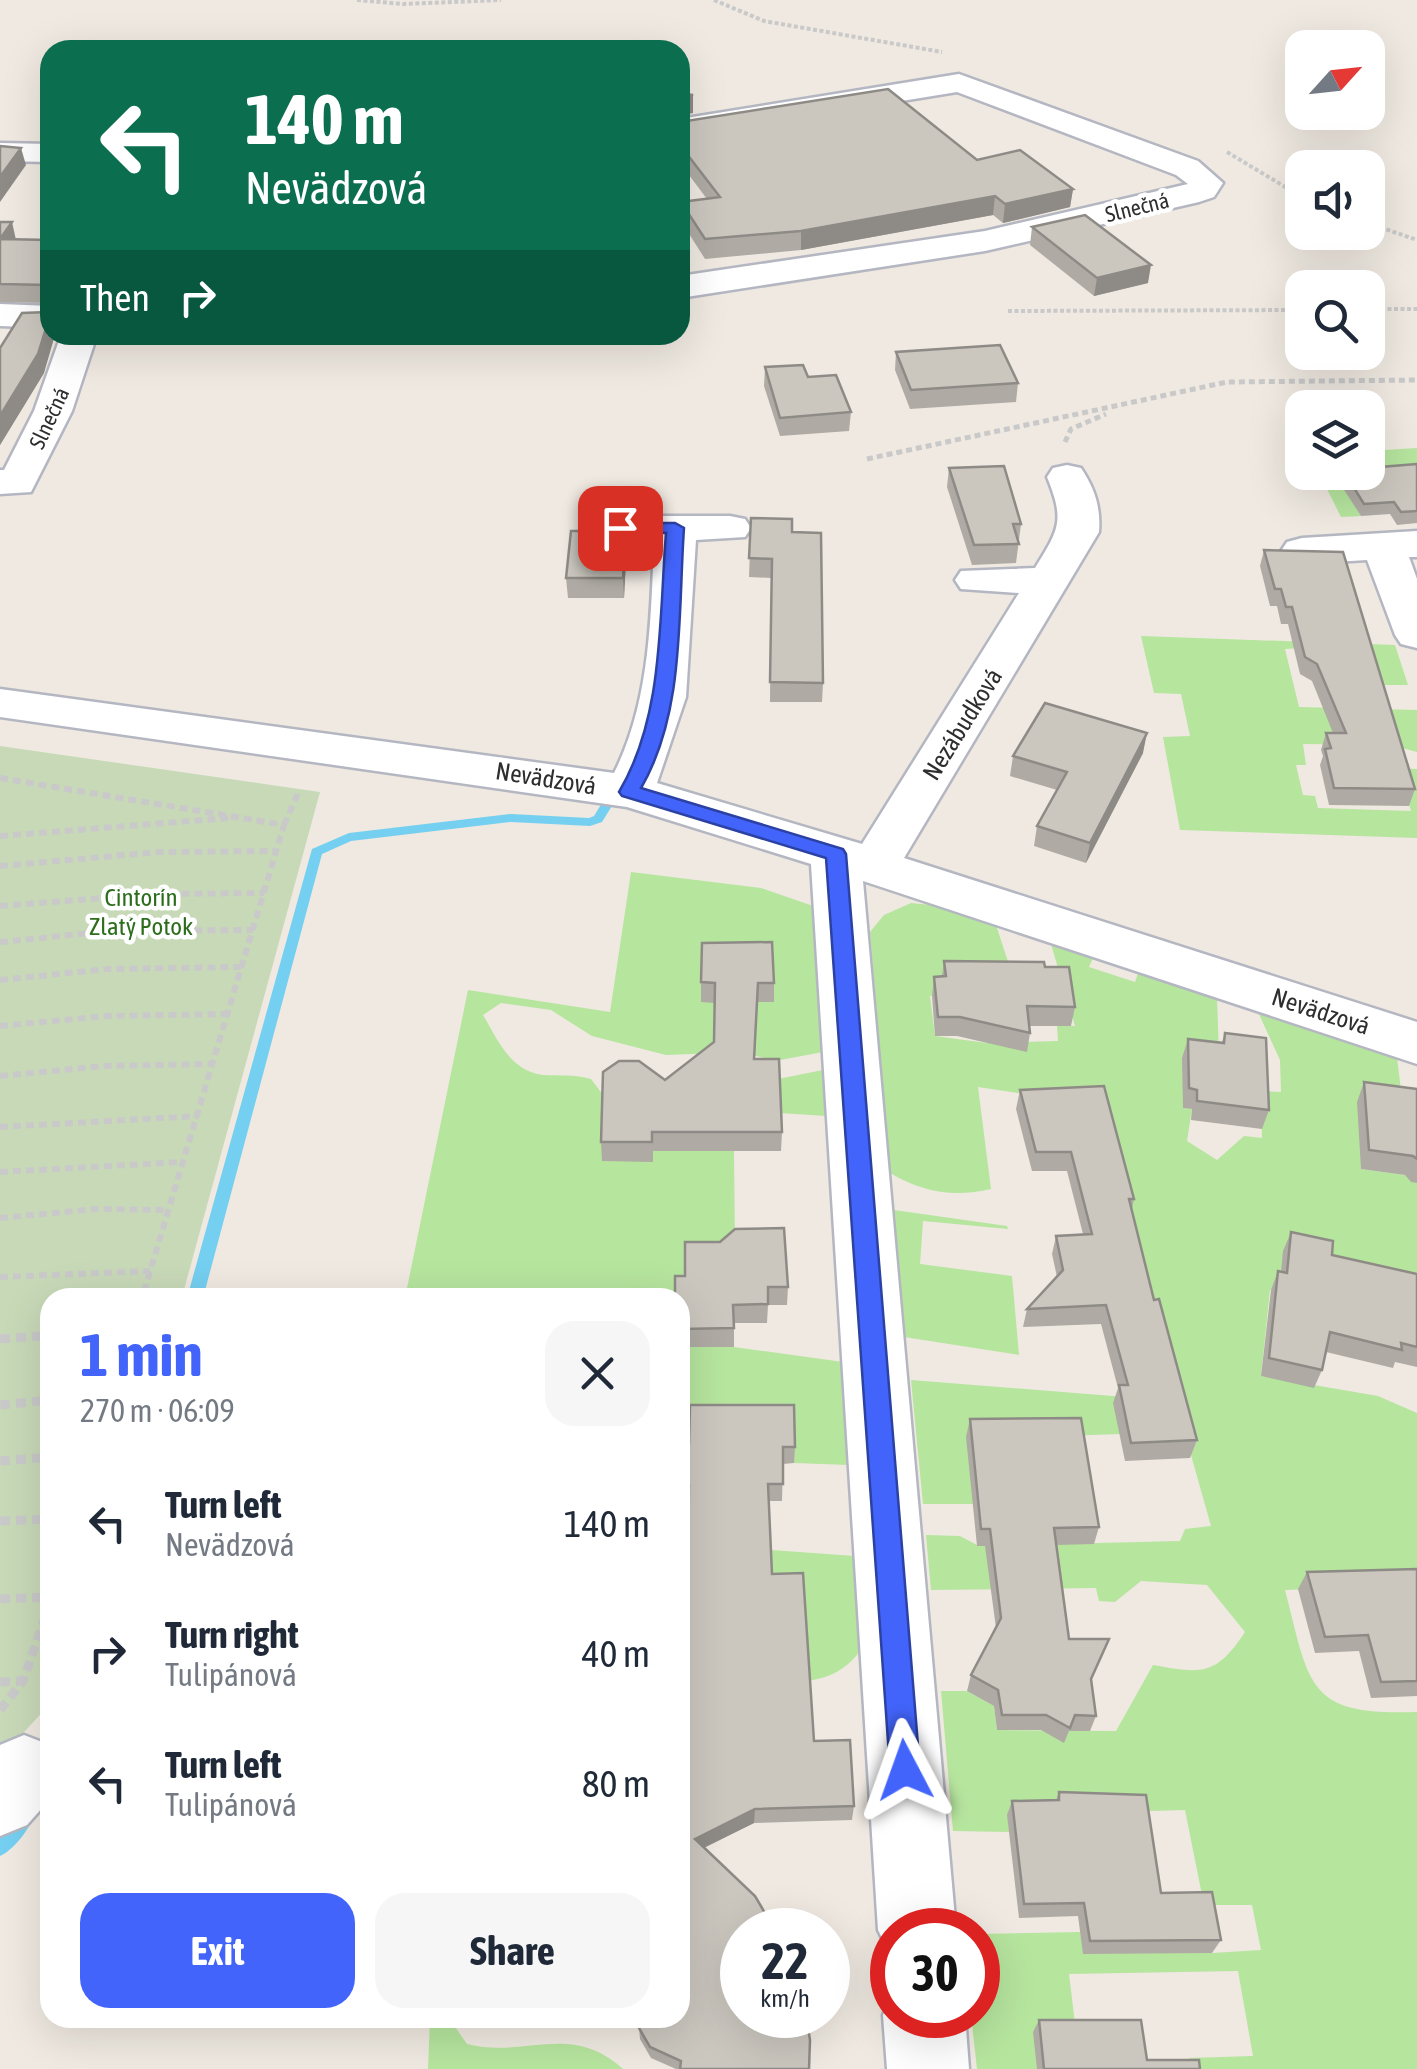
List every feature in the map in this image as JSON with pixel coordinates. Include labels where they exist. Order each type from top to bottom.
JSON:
[{"type":"street","name":"Slnečná","points":[[690,126],[959,83],[1188,168],[1206,183],[1203,190],[1187,195],[1016,235],[824,268],[690,286]]},
{"type":"street","points":[[0,152],[40,153]]},
{"type":"street","points":[[0,315],[40,317]]},
{"type":"street","name":"Slnečná","points":[[0,482],[17,482],[40,442],[58,408],[76,345]]},
{"type":"street","name":"Nezábudková","points":[[855,860],[1050,581],[1078,532],[1080,508],[1066,477]]},
{"type":"street","points":[[620,528],[730,528]]},
{"type":"street","points":[[630,792],[649,758],[664,684],[675,528]]},
{"type":"street","points":[[1302,551],[1400,546],[1417,635]]},
{"type":"street","points":[[976,580],[1050,581]]},
{"type":"street","name":"Nevädzová","points":[[0,703],[630,792],[855,860],[1417,1042]]},
{"type":"street","points":[[855,860],[916,1908]]},
{"type":"street","points":[[926,2038],[928,2069]]},
{"type":"path","points":[[357,0],[501,0]]},
{"type":"path","points":[[1385,229],[1417,240]]},
{"type":"path","points":[[1385,309],[1417,309]]},
{"type":"path","points":[[1008,311],[1285,310]]},
{"type":"path","points":[[866,459],[1151,402],[1226,382],[1260,379],[1357,385],[1417,380]]},
{"type":"path","points":[[1066,477],[1063,447],[1071,429],[1151,402]]},
{"type":"path","points":[[0,778],[284,825]]},
{"type":"path","points":[[145,1288],[284,825],[299,791]]},
{"type":"path","points":[[0,836],[241,817]]},
{"type":"path","points":[[0,866],[117,854],[276,851]]},
{"type":"path","points":[[0,906],[154,894],[264,893]]},
{"type":"path","points":[[0,942],[111,931],[253,930]]},
{"type":"path","points":[[0,980],[107,968],[241,968]]},
{"type":"path","points":[[0,1026],[106,1016],[228,1014]]},
{"type":"path","points":[[0,1076],[104,1066],[213,1064]]},
{"type":"path","points":[[0,1127],[86,1119],[198,1116]]},
{"type":"path","points":[[0,1172],[68,1164],[183,1162]]},
{"type":"path","points":[[0,1218],[96,1210],[169,1210]]},
{"type":"path","points":[[0,1277],[150,1271]]},
{"type":"path","points":[[0,1339],[40,1336]]},
{"type":"path","points":[[0,1405],[40,1401]]},
{"type":"path","points":[[0,1461],[40,1458]]},
{"type":"path","points":[[0,1521],[40,1519]]},
{"type":"path","points":[[0,1599],[40,1600]]},
{"type":"path","points":[[8,1760],[23,1682],[40,1630]]},
{"type":"path","points":[[0,1682],[23,1682]]},
{"type":"green space","points":[[1417,448],[1417,476],[1385,478],[1385,450]]},
{"type":"green space","points":[[1328,490],[1345,490],[1361,516],[1341,517]]},
{"type":"green space","points":[[1141,636],[1395,645],[1408,685],[1376,685],[1304,648],[1285,649],[1299,707],[1417,710],[1417,752],[1391,745],[1303,744],[1306,765],[1296,765],[1303,795],[1315,796],[1318,808],[1411,811],[1398,768],[1417,769],[1417,838],[1180,830],[1163,737],[1190,736],[1181,694],[1154,693]]},
{"type":"green space","name":"Cintorín Zlatý Potok","points":[[0,746],[320,792],[184,1288],[40,1288],[40,1715],[0,1758]]},
{"type":"green space","points":[[631,872],[761,888],[813,906],[823,1052],[775,1061],[741,1052],[666,1055],[592,1036],[551,1010],[501,1003],[483,1015],[506,1053],[522,1067],[543,1075],[591,1079],[653,1161],[653,1151],[734,1151],[735,1248],[690,1289],[407,1288],[468,990],[610,1012]]},
{"type":"green space","points":[[911,903],[940,906],[996,925],[1014,980],[930,996],[935,1036],[987,1043],[1058,1041],[1057,1026],[1075,1026],[1051,944],[1093,958],[1089,967],[1135,982],[1138,973],[1217,998],[1219,1053],[1183,1092],[1183,1108],[1192,1109],[1187,1141],[1217,1160],[1244,1136],[1262,1138],[1261,1091],[1281,1092],[1280,1060],[1258,1012],[1397,1057],[1403,1107],[1361,1169],[1405,1175],[1417,1183],[1417,1294],[1284,1249],[1279,1292],[1270,1290],[1261,1376],[1378,1396],[1417,1413],[1417,1597],[1413,1585],[1285,1590],[1308,1672],[1319,1688],[1333,1700],[1353,1708],[1417,1712],[1417,2069],[1190,2069],[1189,2058],[1253,2056],[1238,1971],[1069,1974],[1076,2032],[1037,2069],[977,2069],[974,2038],[1000,2038],[1000,1934],[1080,1932],[1212,1953],[1261,1950],[1252,1905],[1204,1905],[1185,1810],[1008,1815],[1009,1832],[953,1831],[941,1691],[967,1691],[994,1706],[997,1730],[1116,1731],[1153,1665],[1184,1670],[1206,1668],[1225,1657],[1245,1632],[1207,1585],[1141,1581],[1115,1602],[1099,1601],[1096,1588],[931,1590],[926,1535],[960,1536],[979,1546],[1180,1541],[1185,1529],[1211,1526],[1176,1402],[1114,1403],[1120,1434],[1034,1437],[985,1504],[923,1504],[911,1380],[1175,1401],[1044,1097],[978,1087],[991,1189],[939,1192],[890,1173],[870,932],[884,915]]},
{"type":"green space","points":[[823,1070],[826,1116],[780,1113],[778,1079]]},
{"type":"green space","points":[[894,1210],[1007,1226],[1008,1229],[923,1221],[920,1264],[1012,1276],[1019,1355],[904,1337]]},
{"type":"green space","points":[[690,1347],[734,1347],[843,1362],[849,1465],[794,1463],[793,1422],[690,1457]]},
{"type":"green space","points":[[690,1501],[771,1550],[855,1556],[862,1649],[838,1671],[807,1681],[690,1598]]},
{"type":"green space","points":[[430,2028],[456,2028],[467,2044],[566,2044],[603,2055],[623,2069],[428,2069]]},
{"type":"building","points":[[888,89],[977,160],[1020,150],[1073,189],[1005,204],[995,196],[801,231],[705,239],[690,216],[690,201],[720,197],[690,158],[690,120]]},
{"type":"building","points":[[0,146],[21,148],[0,177]]},
{"type":"building","points":[[1085,215],[1151,265],[1097,278],[1032,227]]},
{"type":"building","points":[[0,222],[12,222],[0,239]]},
{"type":"building","points":[[0,239],[40,240],[40,285],[0,284]]},
{"type":"building","points":[[40,312],[41,345],[0,416],[0,348],[22,313]]},
{"type":"building","points":[[1000,345],[1018,383],[911,390],[896,352]]},
{"type":"building","points":[[803,365],[808,377],[836,375],[851,412],[780,418],[765,367]]},
{"type":"building","points":[[1417,464],[1417,511],[1401,512],[1394,502],[1364,504],[1355,490],[1385,490],[1385,467]]},
{"type":"building","points":[[1004,466],[1021,524],[1013,524],[1019,544],[974,545],[949,468]]},
{"type":"building","points":[[751,518],[792,519],[792,532],[821,533],[823,683],[770,682],[772,559],[749,558]]},
{"type":"building","points":[[584,521],[626,523],[623,578],[566,578],[571,531],[584,531]]},
{"type":"building","points":[[1264,550],[1343,552],[1415,789],[1334,788],[1325,749],[1331,748],[1326,733],[1346,733],[1317,664],[1305,657],[1292,607],[1286,607],[1281,589],[1275,589]]},
{"type":"building","points":[[1045,703],[1147,733],[1090,843],[1037,826],[1067,772],[1013,756]]},
{"type":"building","points":[[772,942],[774,983],[758,983],[754,1059],[779,1059],[782,1132],[652,1132],[652,1142],[601,1142],[603,1072],[619,1061],[639,1061],[665,1080],[714,1042],[715,983],[701,982],[702,943]]},
{"type":"building","points":[[944,961],[1044,962],[1045,967],[1069,967],[1075,1007],[1027,1006],[1030,1033],[960,1017],[938,1017],[934,977],[946,976]]},
{"type":"building","points":[[1225,1033],[1266,1038],[1269,1110],[1197,1101],[1197,1090],[1189,1088],[1188,1039],[1224,1043]]},
{"type":"building","points":[[1364,1082],[1417,1089],[1417,1159],[1369,1150]]},
{"type":"building","points":[[1104,1086],[1134,1199],[1129,1199],[1154,1300],[1159,1299],[1197,1440],[1131,1443],[1119,1385],[1128,1385],[1106,1305],[1027,1309],[1063,1270],[1056,1236],[1092,1234],[1071,1152],[1036,1152],[1020,1090]]},
{"type":"building","points":[[784,1228],[788,1287],[768,1287],[768,1304],[733,1305],[734,1328],[690,1329],[690,1288],[675,1288],[675,1276],[685,1276],[685,1242],[720,1242],[735,1229]]},
{"type":"building","points":[[1291,1232],[1333,1241],[1332,1255],[1417,1274],[1417,1347],[1401,1343],[1402,1350],[1330,1332],[1322,1370],[1269,1358],[1278,1271],[1287,1273]]},
{"type":"building","points":[[690,1405],[794,1405],[795,1447],[783,1447],[783,1484],[768,1484],[772,1574],[803,1573],[814,1741],[850,1740],[854,1806],[755,1809],[695,1839],[755,1896],[762,1908],[720,1908],[720,2038],[810,2038],[809,2069],[680,2069],[681,2061],[650,2047],[639,2028],[690,2028]]},
{"type":"building","points":[[1081,1418],[1099,1527],[1054,1528],[1069,1639],[1109,1639],[1091,1679],[1096,1716],[1075,1715],[1070,1728],[1046,1715],[1002,1715],[998,1690],[971,1675],[1001,1618],[990,1529],[981,1529],[970,1419]]},
{"type":"building","points":[[1417,1569],[1417,1681],[1381,1682],[1368,1635],[1325,1637],[1307,1572]]},
{"type":"building","points":[[1059,1792],[1146,1795],[1161,1893],[1212,1892],[1221,1940],[1090,1941],[1084,1903],[1024,1904],[1012,1801],[1059,1800]]},
{"type":"building","points":[[1039,2020],[1141,2020],[1147,2060],[1199,2060],[1200,2069],[1044,2069]]},
{"type":"waterway","points":[[198,1288],[316,852],[349,837],[511,818],[590,822],[598,819],[609,801]]},
{"type":"waterway","points":[[0,1846],[24,1818]]},
{"type":"route","points":[[620,528],[675,528],[670,642],[664,684],[649,758],[630,792],[836,854],[905,1770]]}]
